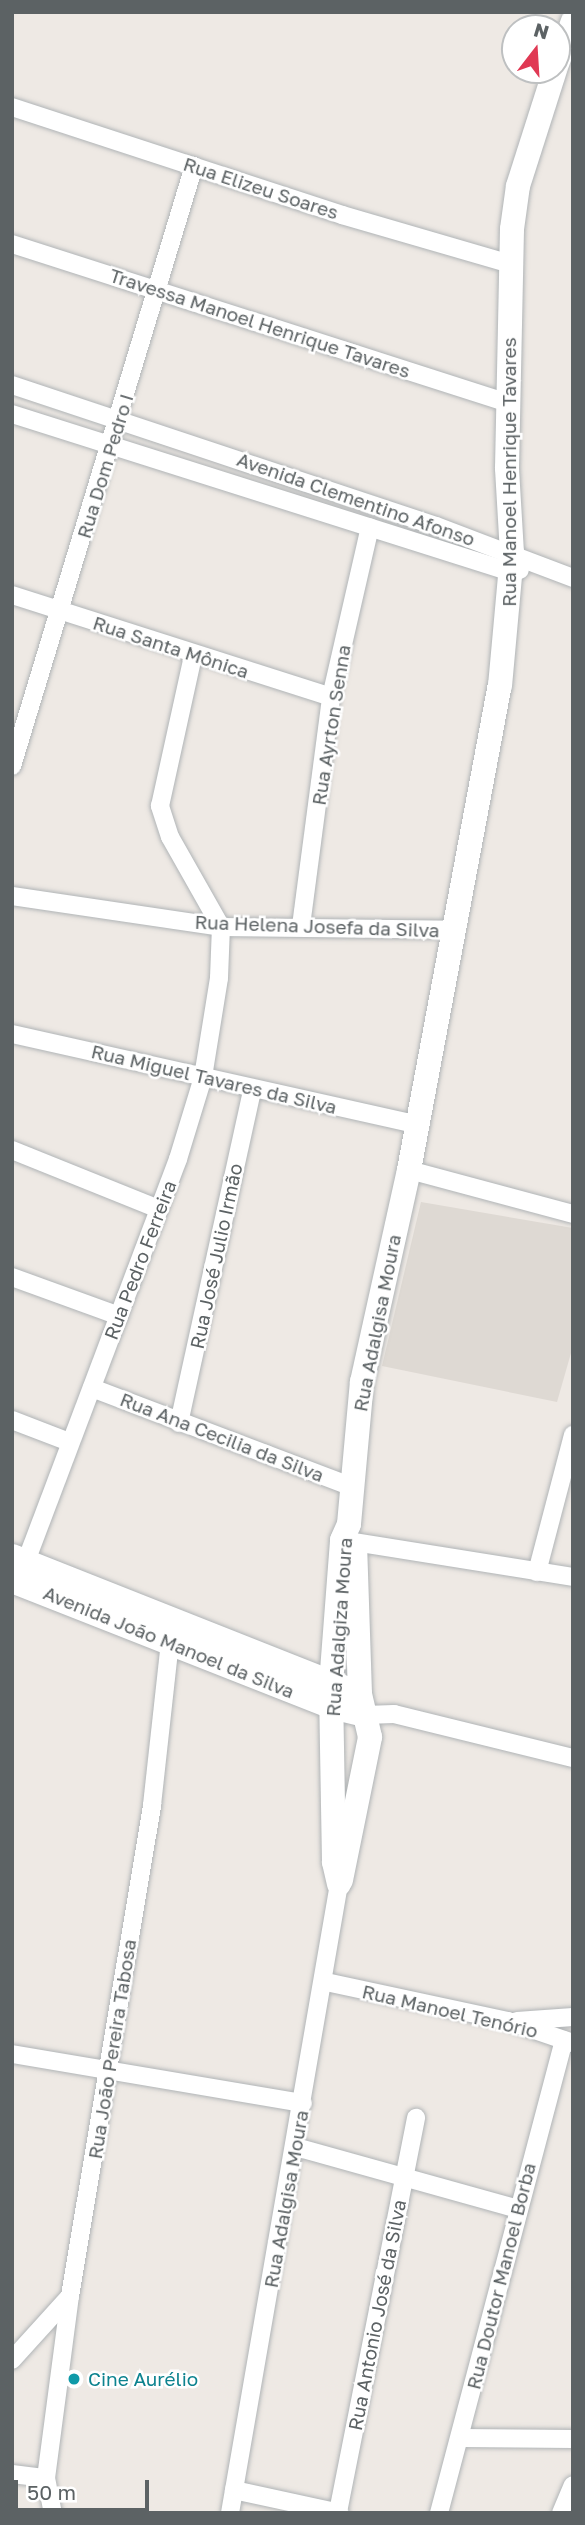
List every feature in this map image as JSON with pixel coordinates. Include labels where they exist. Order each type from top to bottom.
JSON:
[{"type":"street","name":"Rua Manoel Henrique Tavares","points":[[415,1124],[455,930],[500,686],[512,562],[508,403],[511,264],[518,186],[551,84]]},
{"type":"street","name":"Rua Elizeu Soares","points":[[12,107],[511,264]]},
{"type":"street","name":"Rua Dom Pedro I","points":[[12,766],[120,419],[194,166]]},
{"type":"street","name":"Travessa Manoel Henrique Tavares","points":[[12,244],[508,403]]},
{"type":"street","name":"Avenida Clementino Afonso","points":[[12,385],[120,419],[512,562]]},
{"type":"street","name":"Avenida Clementino Afonso","points":[[12,414],[370,527],[573,578]]},
{"type":"street","name":"Rua Ayrton Senna","points":[[301,926],[331,697],[370,527]]},
{"type":"street","name":"Rua Santa Mônica","points":[[12,596],[193,656],[331,697]]},
{"type":"street","points":[[193,656],[163,785],[162,820],[221,927]]},
{"type":"street","name":"Rua Helena Josefa da Silva","points":[[12,896],[221,927],[455,930]]},
{"type":"street","name":"Rua Pedro Ferreira","points":[[17,1570],[92,1388],[159,1209],[203,1077],[219,978],[221,927]]},
{"type":"street","name":"Rua Miguel Tavares da Silva","points":[[12,1034],[252,1090],[415,1124]]},
{"type":"street","name":"Rua José Julio Irmão","points":[[180,1423],[252,1090]]},
{"type":"street","name":"Rua Adalgisa Moura","points":[[348,1535],[362,1382],[409,1170],[415,1124]]},
{"type":"street","points":[[12,1150],[159,1209]]},
{"type":"street","points":[[409,1170],[573,1213]]},
{"type":"street","points":[[12,1277],[119,1316]]},
{"type":"street","name":"Rua Ana Cecilia da Silva","points":[[92,1388],[352,1487]]},
{"type":"street","points":[[12,1420],[69,1443]]},
{"type":"street","points":[[537,1572],[567,1480],[573,1435]]},
{"type":"street","points":[[348,1535],[573,1577]]},
{"type":"street","name":"Rua Adalgiza Moura","points":[[339,1884],[334,1862],[332,1696],[348,1535]]},
{"type":"street","name":"Rua Adalgiza Moura","points":[[339,1884],[369,1752],[348,1535]]},
{"type":"street","name":"Avenida João Manoel da Silva","points":[[17,1570],[332,1696],[363,1704]]},
{"type":"street","name":"Rua João Pereira Tabosa","points":[[53,2513],[46,2478],[70,2296],[152,1805],[171,1631]]},
{"type":"street","points":[[363,1704],[573,1758]]},
{"type":"street","name":"Rua Adalgisa Moura","points":[[230,2513],[326,1982],[339,1884]]},
{"type":"street","name":"Rua Manoel Tenório","points":[[326,1982],[508,2021],[569,2041]]},
{"type":"street","points":[[508,2021],[573,2017]]},
{"type":"street","name":"Rua Doutor Manoel Borba","points":[[439,2513],[461,2438],[518,2209],[569,2041]]},
{"type":"street","points":[[12,2054],[303,2103]]},
{"type":"street","name":"Rua Antonio José da Silva","points":[[339,2513],[416,2118]]},
{"type":"street","points":[[296,2147],[518,2209]]},
{"type":"street","points":[[12,2360],[70,2296]]},
{"type":"street","points":[[461,2438],[573,2439]]},
{"type":"street","points":[[12,2474],[46,2478]]},
{"type":"street","points":[[561,2513],[573,2485]]},
{"type":"street","points":[[234,2490],[339,2513]]},
{"type":"shaded area","points":[[421,1202],[573,1228],[573,1346],[557,1402],[382,1366]]},
{"type":"place","name":"Cine Aurélio","points":[[74,2379]]}]
